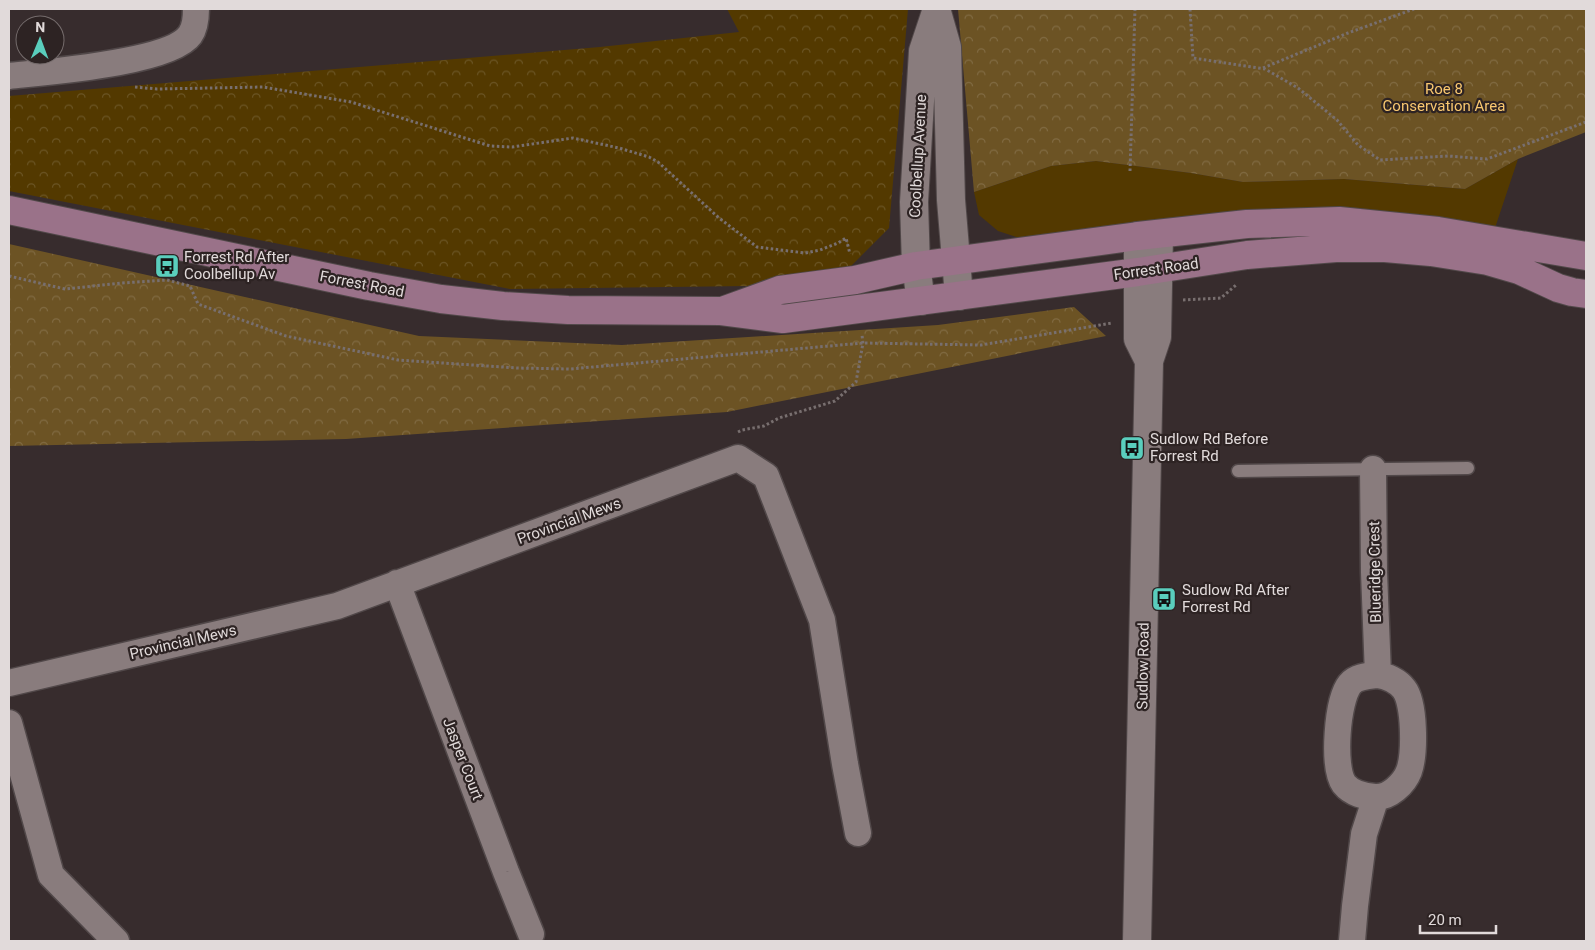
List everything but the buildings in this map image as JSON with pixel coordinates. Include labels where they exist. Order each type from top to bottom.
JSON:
[{"type":"main road","name":"Forrest Road","points":[[9,210],[314,275],[441,299],[503,306],[568,310],[721,311],[783,319],[1247,255],[1336,248],[1385,248],[1431,252],[1488,261],[1519,270],[1558,288],[1586,294]]},
{"type":"main road","name":"Forrest Road","points":[[721,311],[780,290],[855,280],[916,266],[1148,235],[1247,224],[1339,222],[1438,231],[1586,256]]},
{"type":"street","name":"Coolbellup Avenue","points":[[937,10],[947,47],[951,200],[959,296]]},
{"type":"street","name":"Coolbellup Avenue","points":[[921,301],[916,266],[914,202],[923,51],[937,10]]},
{"type":"street","points":[[9,76],[132,60],[167,51],[180,44],[190,34],[195,16]]},
{"type":"street","name":"Sudlow Road","points":[[1137,941],[1149,361],[1138,339],[1149,270],[1148,235]]},
{"type":"street","name":"Provincial Mews","points":[[9,683],[337,606],[738,458],[766,476],[822,620],[858,833]]},
{"type":"street","name":"Blueridge Crest","points":[[1373,469],[1378,675]]},
{"type":"street","name":"Jasper Court","points":[[398,583],[531,934]]},
{"type":"street","points":[[1378,675],[1387,676],[1404,688],[1411,706],[1413,723],[1409,771],[1403,781],[1385,797],[1361,795],[1352,791],[1344,784],[1337,758],[1339,721],[1344,696],[1350,683],[1361,677],[1378,675]]},
{"type":"street","points":[[9,723],[52,875],[116,941]]},
{"type":"street","points":[[1352,941],[1364,834],[1376,797]]},
{"type":"lane","points":[[1238,470],[1468,468]]},
{"type":"path","points":[[1130,171],[1134,9]]},
{"type":"path","points":[[1190,9],[1193,58],[1262,68],[1298,88],[1337,120],[1358,145],[1380,160],[1448,156],[1487,159],[1586,122]]},
{"type":"path","points":[[1262,68],[1348,33],[1414,9]]},
{"type":"path","points":[[130,86],[157,89],[263,87],[351,102],[490,146],[512,147],[573,138],[619,148],[649,157],[658,162],[719,218],[757,247],[805,253],[829,246],[846,238],[855,280]]},
{"type":"path","points":[[736,434],[742,430],[764,426],[779,418],[835,401],[856,382],[863,343],[859,310]]},
{"type":"green space","points":[[727,9],[908,9],[889,228],[851,266],[748,286],[510,289],[9,191],[9,96],[600,47],[739,32]]},
{"type":"green space","name":"Roe 8 Conservation Area","points":[[958,9],[1586,9],[1586,132],[1518,159],[1465,189],[1344,179],[1243,182],[1191,173],[1096,161],[1051,166],[974,192]]},
{"type":"green space","points":[[1518,159],[1495,228],[1372,211],[1299,208],[1198,216],[1029,241],[998,231],[979,215],[974,192],[1051,166],[1096,161],[1191,173],[1243,182],[1344,179],[1465,189]]},
{"type":"green space","points":[[9,244],[419,336],[622,345],[938,325],[1074,307],[1106,336],[727,412],[346,439],[9,446]]},
{"type":"place","name":"Forrest Rd After Coolbellup Av","points":[[167,266]]},
{"type":"place","name":"Sudlow Rd Before Forrest Rd","points":[[1132,448]]},
{"type":"place","name":"Sudlow Rd After Forrest Rd","points":[[1164,599]]}]
